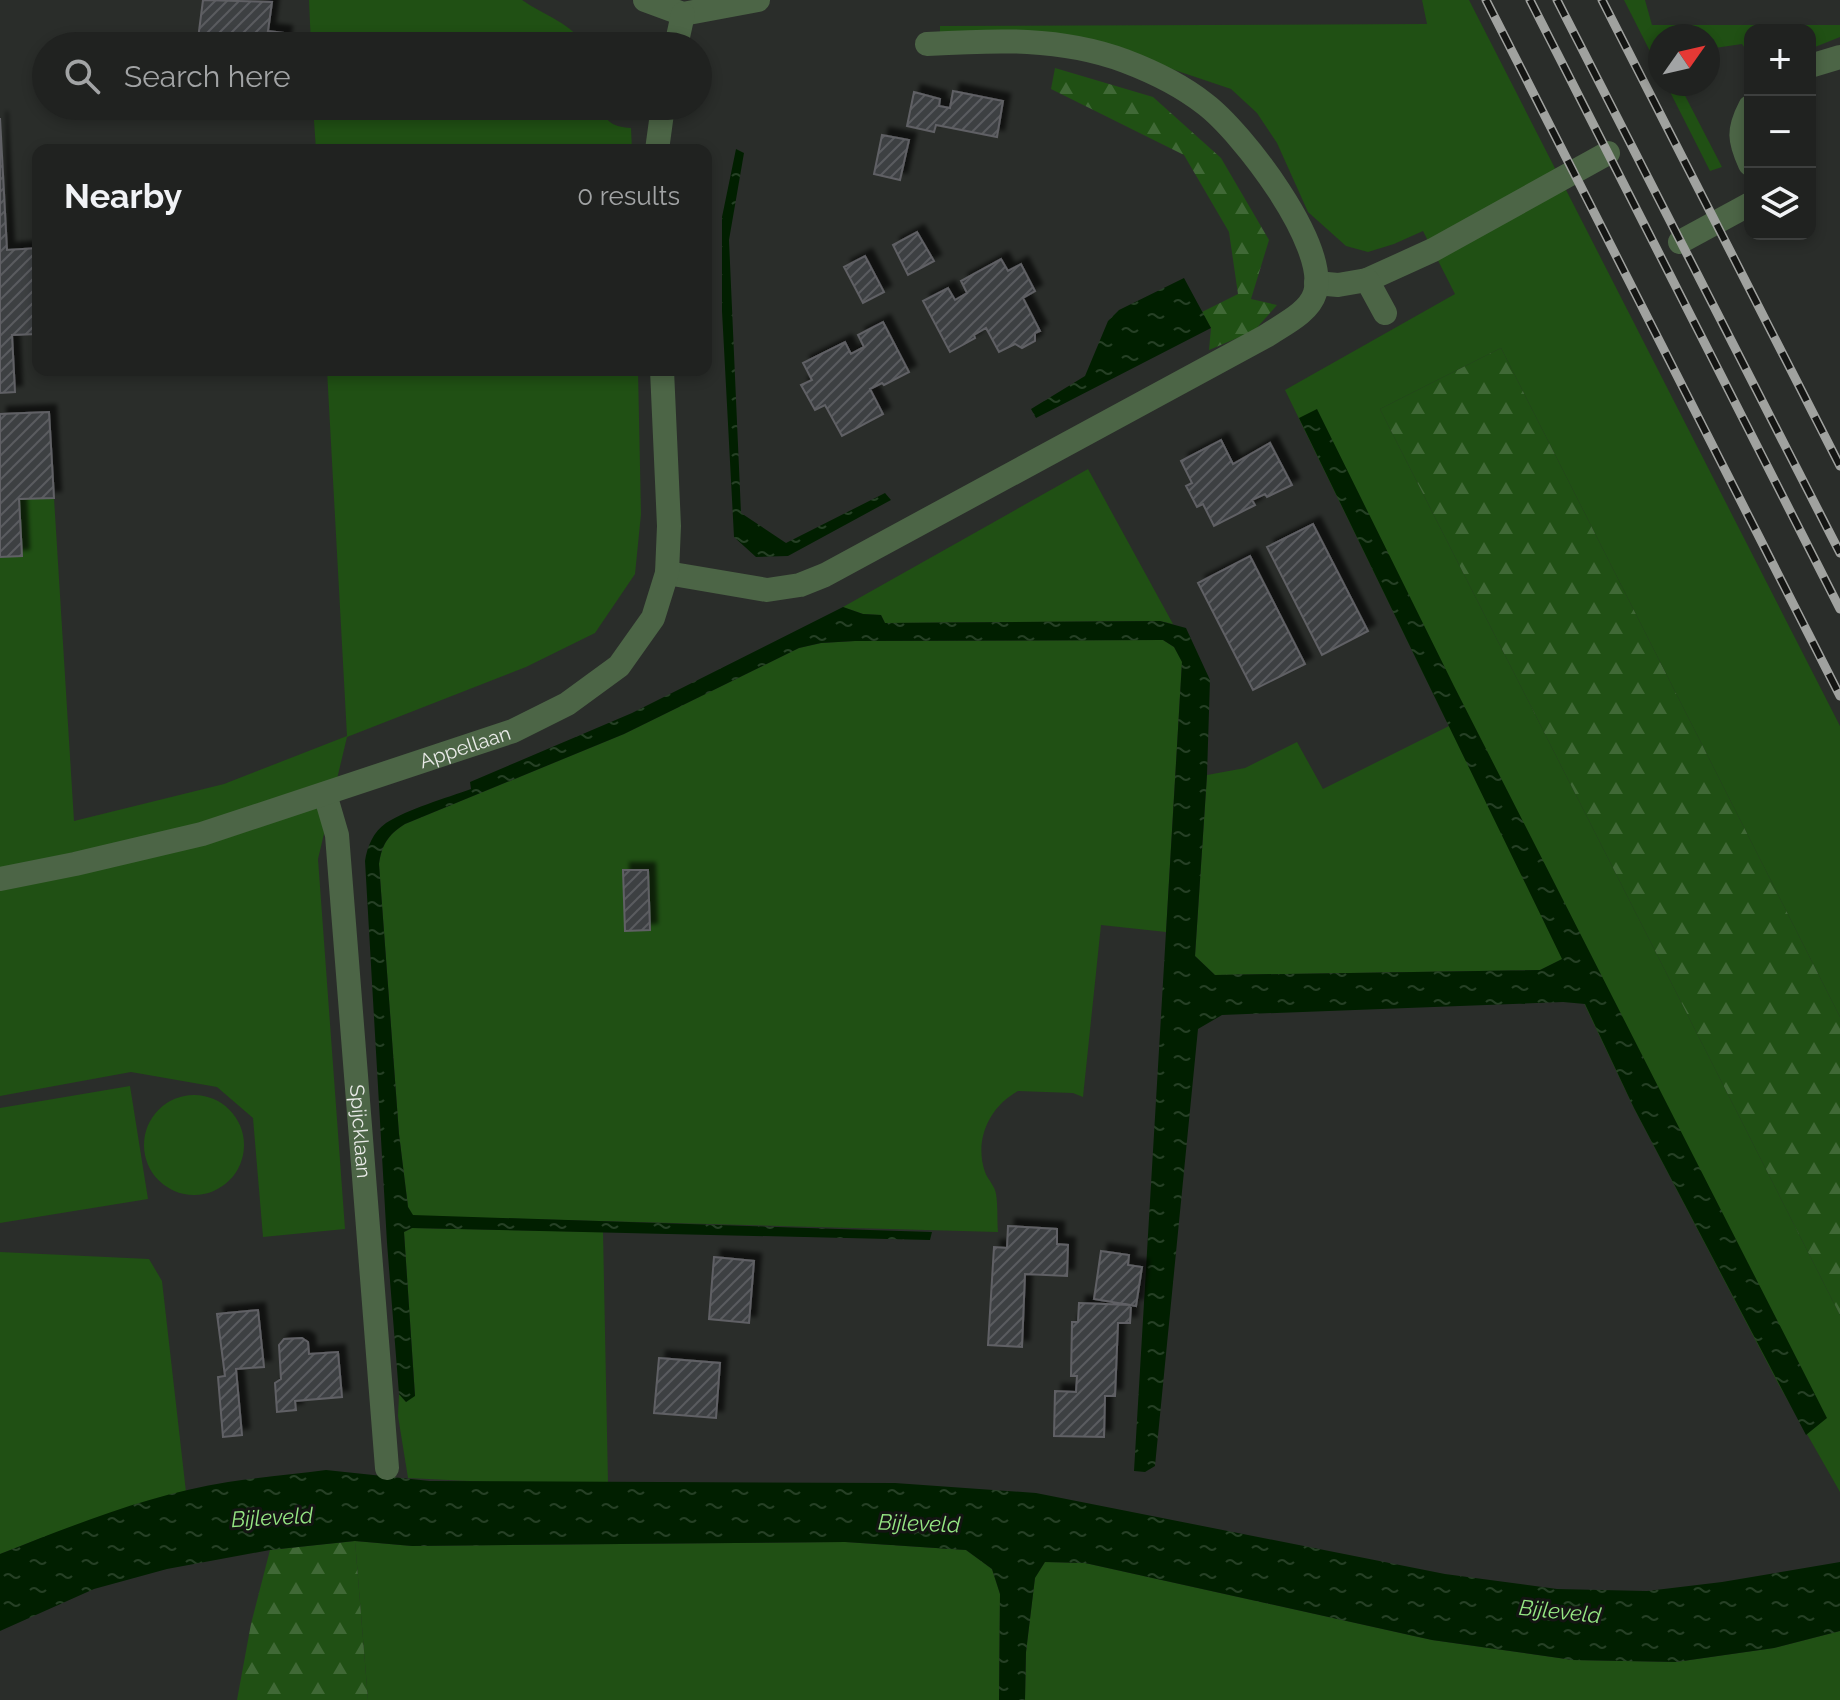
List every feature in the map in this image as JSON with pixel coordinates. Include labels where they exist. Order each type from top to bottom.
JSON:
[{"type":"street","points":[[645,0],[683,14],[758,0]]},
{"type":"street","points":[[679,32],[683,14]]},
{"type":"street","points":[[667,573],[767,590],[800,585],[825,575],[1266,336],[1300,313],[1314,295],[1317,272],[1304,234],[1277,189],[1244,143],[1207,105],[1171,81],[1124,61],[1070,45],[985,41],[927,44]]},
{"type":"street","points":[[1816,64],[1840,57]]},
{"type":"street","points":[[1744,118],[1741,124],[1744,149]]},
{"type":"street","points":[[658,144],[661,120]]},
{"type":"street","points":[[1316,283],[1338,285],[1367,280],[1433,250],[1608,153]]},
{"type":"street","points":[[1680,242],[1744,207]]},
{"type":"street","points":[[1367,280],[1385,313]]},
{"type":"street","name":"Appellaan","points":[[0,879],[202,834],[513,731],[567,704],[619,666],[653,618],[667,573],[669,526],[662,376]]},
{"type":"street","name":"Spijcklaan","points":[[325,794],[337,835],[387,1468]]},
{"type":"green space","points":[[309,0],[522,0],[573,32],[310,32]]},
{"type":"green space","points":[[1422,0],[1469,0],[1840,726],[1840,1017],[1501,348],[1380,409],[1840,1315],[1840,1492],[1779,1385],[1634,1108],[1563,959],[1540,970],[1215,975],[1195,956],[1207,775],[1245,768],[1297,742],[1323,789],[1449,726],[1285,390],[1455,294],[1423,231],[1368,252],[1346,246],[1308,212],[1277,143],[1257,113],[1231,89],[1121,52],[940,36],[940,26],[1427,24]]},
{"type":"green space","points":[[1624,0],[1645,0],[1652,24],[1648,24],[1648,47]]},
{"type":"green space","points":[[1720,25],[1744,25],[1744,47],[1742,44],[1720,47]]},
{"type":"green space","points":[[1816,25],[1840,25],[1840,37],[1816,47]]},
{"type":"green space","points":[[1055,68],[1153,97],[1221,158],[1269,240],[1251,299],[1277,305],[1254,331],[1209,350],[1211,328],[1202,312],[1238,294],[1229,232],[1184,155],[1051,89]]},
{"type":"green space","points":[[1672,96],[1685,96],[1722,167],[1710,171]]},
{"type":"green space","points":[[314,120],[609,120],[620,127],[631,128],[632,144],[316,144]]},
{"type":"green space","points":[[1501,348],[1840,1017],[1840,1315],[1380,409]]},
{"type":"green space","points":[[327,376],[638,376],[641,514],[635,574],[595,633],[526,667],[347,737],[318,859],[345,1229],[263,1237],[253,1118],[217,1087],[131,1072],[0,1096],[0,557],[22,556],[19,499],[54,498],[74,821],[224,784],[347,736]]},
{"type":"green space","points":[[1088,469],[1173,624],[1160,621],[885,623],[881,615],[863,614],[843,607]]},
{"type":"green space","points":[[1163,640],[1174,647],[1182,661],[1166,932],[1101,925],[1083,1097],[1073,1093],[1018,1091],[992,1115],[981,1148],[985,1172],[996,1194],[998,1232],[413,1216],[408,1207],[399,1134],[379,864],[387,841],[399,828],[624,734],[799,648],[855,641]]},
{"type":"green space","points":[[130,1086],[148,1199],[0,1223],[0,1108]]},
{"type":"green space","points":[[194,1095],[222,1103],[236,1117],[244,1145],[236,1173],[222,1187],[194,1195],[166,1187],[152,1173],[144,1145],[152,1117],[166,1103]]},
{"type":"green space","points":[[412,1228],[603,1232],[608,1482],[408,1478],[398,1416],[399,1394],[406,1402],[415,1395],[404,1232]]},
{"type":"green space","points":[[0,1252],[149,1259],[162,1281],[186,1492],[92,1520],[0,1554]]},
{"type":"green space","points":[[355,1541],[412,1546],[845,1542],[966,1550],[992,1569],[1000,1594],[999,1700],[368,1700]]},
{"type":"green space","points":[[355,1541],[368,1700],[237,1700],[251,1624],[270,1550]]},
{"type":"green space","points":[[1045,1562],[1085,1563],[1432,1640],[1573,1660],[1676,1662],[1774,1648],[1840,1631],[1840,1700],[1025,1700],[1026,1652],[1035,1577]]},
{"type":"water","points":[[736,149],[744,153],[729,240],[741,513],[786,543],[885,493],[891,500],[788,556],[756,557],[734,537],[722,311],[722,217]]},
{"type":"water","points":[[1184,278],[1211,328],[1036,418],[1031,409],[1085,376],[1108,321],[1119,310]]},
{"type":"water","points":[[1317,409],[1454,686],[1827,1418],[1806,1435],[1634,1108],[1585,1004],[1563,1002],[1222,1015],[1198,1029],[1155,1466],[1145,1472],[1134,1471],[1182,662],[1174,647],[1163,640],[855,641],[799,648],[624,734],[405,824],[394,832],[384,845],[379,864],[399,1134],[408,1207],[413,1215],[932,1232],[930,1240],[412,1228],[404,1232],[415,1396],[406,1402],[399,1394],[387,1243],[365,861],[371,840],[381,827],[395,818],[471,789],[470,782],[632,713],[843,607],[863,614],[881,615],[885,623],[1160,621],[1186,628],[1210,680],[1195,956],[1215,975],[1540,970],[1562,959],[1299,418]]},
{"type":"water","name":"Bijleveld","points":[[326,1470],[430,1481],[895,1483],[1036,1493],[1445,1574],[1557,1589],[1647,1591],[1840,1562],[1840,1631],[1774,1648],[1676,1662],[1573,1660],[1432,1640],[1085,1563],[1045,1562],[1035,1578],[1026,1652],[1025,1700],[999,1700],[1000,1594],[992,1569],[966,1550],[845,1542],[412,1546],[355,1541],[270,1550],[167,1569],[94,1589],[0,1631],[0,1554],[170,1494],[228,1482]]},
{"type":"building","points":[[203,0],[272,2],[268,31],[276,32],[199,32]]},
{"type":"building","points":[[953,91],[1003,101],[997,137],[936,125],[934,132],[907,126],[914,92],[940,99],[939,106],[950,108]]},
{"type":"building","points":[[0,118],[7,250],[32,248],[32,334],[12,335],[15,392],[0,393]]},
{"type":"building","points":[[882,135],[909,140],[900,180],[874,174]]},
{"type":"building","points":[[917,232],[934,261],[908,275],[893,245]]},
{"type":"building","points":[[865,256],[884,292],[863,303],[844,267]]},
{"type":"building","points":[[1001,259],[1008,271],[1021,264],[1035,291],[1023,298],[1040,331],[1035,333],[1035,341],[1022,348],[1015,344],[999,352],[986,328],[950,352],[923,301],[948,288],[955,300],[967,293],[961,281]]},
{"type":"building","points":[[883,322],[909,372],[870,389],[883,414],[842,436],[825,405],[815,410],[801,385],[812,380],[803,363],[845,342],[851,354],[864,347],[858,335]]},
{"type":"building","points":[[49,412],[54,498],[19,499],[22,556],[0,557],[0,414]]},
{"type":"building","points":[[1221,440],[1233,464],[1270,443],[1292,485],[1267,497],[1265,494],[1252,500],[1255,505],[1214,526],[1203,504],[1197,507],[1186,486],[1192,483],[1181,461]]},
{"type":"building","points":[[1313,524],[1368,631],[1322,655],[1267,547]]},
{"type":"building","points":[[1250,556],[1305,664],[1253,690],[1198,583]]},
{"type":"building","points":[[623,870],[648,870],[650,930],[625,931]]},
{"type":"building","points":[[1008,1226],[1057,1229],[1057,1244],[1068,1245],[1067,1276],[1025,1274],[1022,1347],[988,1345],[994,1247],[1007,1248]]},
{"type":"building","points":[[1101,1251],[1129,1255],[1128,1265],[1142,1267],[1136,1306],[1094,1299]]},
{"type":"building","points":[[714,1257],[754,1261],[749,1323],[709,1319]]},
{"type":"building","points":[[1079,1303],[1131,1305],[1130,1323],[1118,1323],[1115,1396],[1105,1396],[1104,1437],[1054,1436],[1055,1391],[1076,1392],[1077,1376],[1071,1376],[1072,1322],[1078,1322]]},
{"type":"building","points":[[258,1310],[264,1367],[236,1369],[242,1435],[223,1437],[218,1377],[225,1376],[217,1314]]},
{"type":"building","points":[[302,1338],[308,1342],[309,1354],[338,1352],[342,1397],[295,1401],[296,1410],[277,1412],[275,1383],[281,1379],[279,1345],[284,1339]]},
{"type":"building","points":[[659,1358],[720,1363],[716,1418],[654,1413]]},
{"type":"railway","points":[[1486,0],[1840,696]]},
{"type":"railway","points":[[1530,0],[1840,609]]},
{"type":"railway","points":[[1557,0],[1840,553]]},
{"type":"railway","points":[[1602,0],[1840,466]]}]
